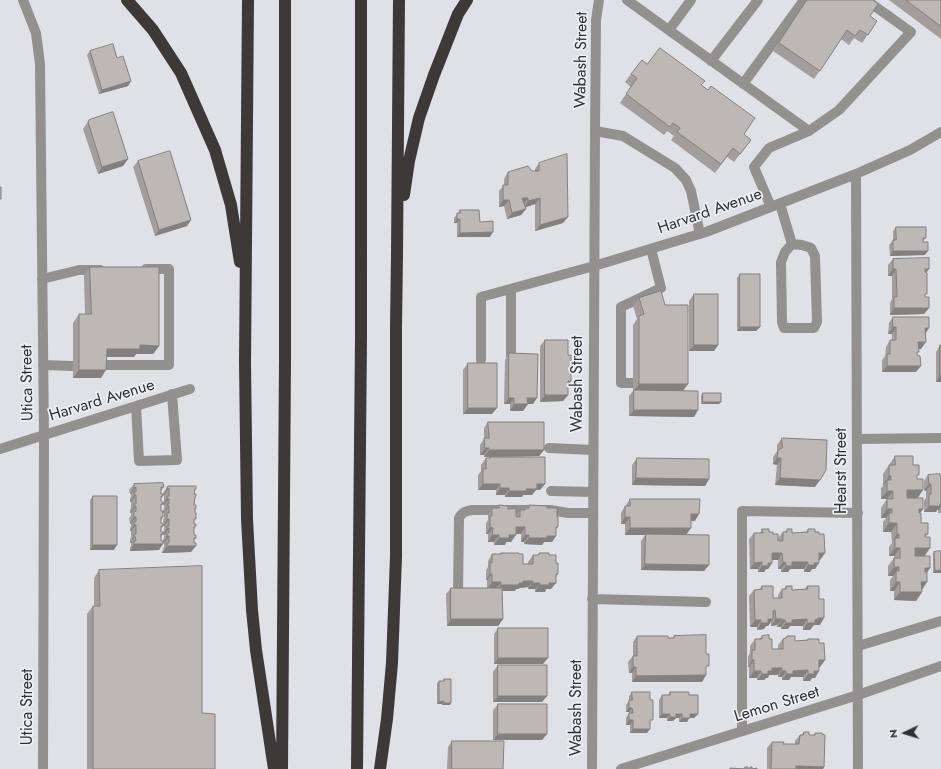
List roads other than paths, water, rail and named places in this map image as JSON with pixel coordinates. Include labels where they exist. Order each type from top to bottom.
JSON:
[{"type":"highway","points":[[127,0],[152,30],[181,73],[214,150],[231,205],[237,241],[242,276],[245,363]]},
{"type":"highway","points":[[248,0],[245,363],[249,563],[256,650],[274,769]]},
{"type":"highway","points":[[282,769],[285,361],[285,0]]},
{"type":"highway","points":[[357,769],[361,337],[361,0]]},
{"type":"highway","points":[[380,769],[387,719],[392,663],[395,572],[399,0]]},
{"type":"highway","points":[[397,254],[409,161],[419,118],[458,14],[467,0]]},
{"type":"street","name":"Utica Street","points":[[23,0],[36,33],[40,64],[44,434],[43,769]]},
{"type":"street","name":"Wabash Street","points":[[592,769],[595,131],[596,20],[598,0]]},
{"type":"street","points":[[627,0],[809,131]]},
{"type":"street","points":[[669,30],[691,0]]},
{"type":"street","points":[[711,61],[758,0]]},
{"type":"street","points":[[743,84],[804,0]]},
{"type":"street","points":[[792,244],[775,205],[754,167],[769,148],[809,131],[839,110],[910,32],[866,0]]},
{"type":"street","points":[[595,131],[623,136],[674,168],[686,180],[691,191],[700,234]]},
{"type":"street","name":"Harvard Avenue","points":[[481,360],[481,297],[594,266],[700,234],[856,174],[910,150],[941,132]]},
{"type":"street","name":"Hearst Street","points":[[856,174],[858,769]]},
{"type":"street","points":[[792,244],[811,248],[815,256],[817,322],[814,328],[784,328],[782,322],[781,262],[785,252],[792,244]]},
{"type":"street","points":[[651,249],[663,301]]},
{"type":"street","points":[[101,365],[169,365],[169,269],[139,270]]},
{"type":"street","points":[[42,279],[79,270],[109,270]]},
{"type":"street","points":[[633,383],[621,383],[622,307],[660,288]]},
{"type":"street","points":[[511,289],[511,356]]},
{"type":"street","points":[[43,365],[73,366]]},
{"type":"street","name":"Harvard Avenue","points":[[0,449],[190,389]]},
{"type":"street","points":[[136,406],[139,461],[177,460],[172,394]]},
{"type":"street","points":[[857,439],[941,438]]},
{"type":"street","points":[[550,448],[593,450]]},
{"type":"street","points":[[551,491],[593,492]]},
{"type":"street","points":[[458,594],[459,518],[466,510],[550,510],[568,513],[593,513]]},
{"type":"street","points":[[742,731],[742,511],[858,513]]},
{"type":"street","points":[[592,599],[706,602]]},
{"type":"street","points":[[858,646],[941,621]]},
{"type":"street","name":"Lemon Street","points":[[621,769],[858,695],[941,666]]}]
